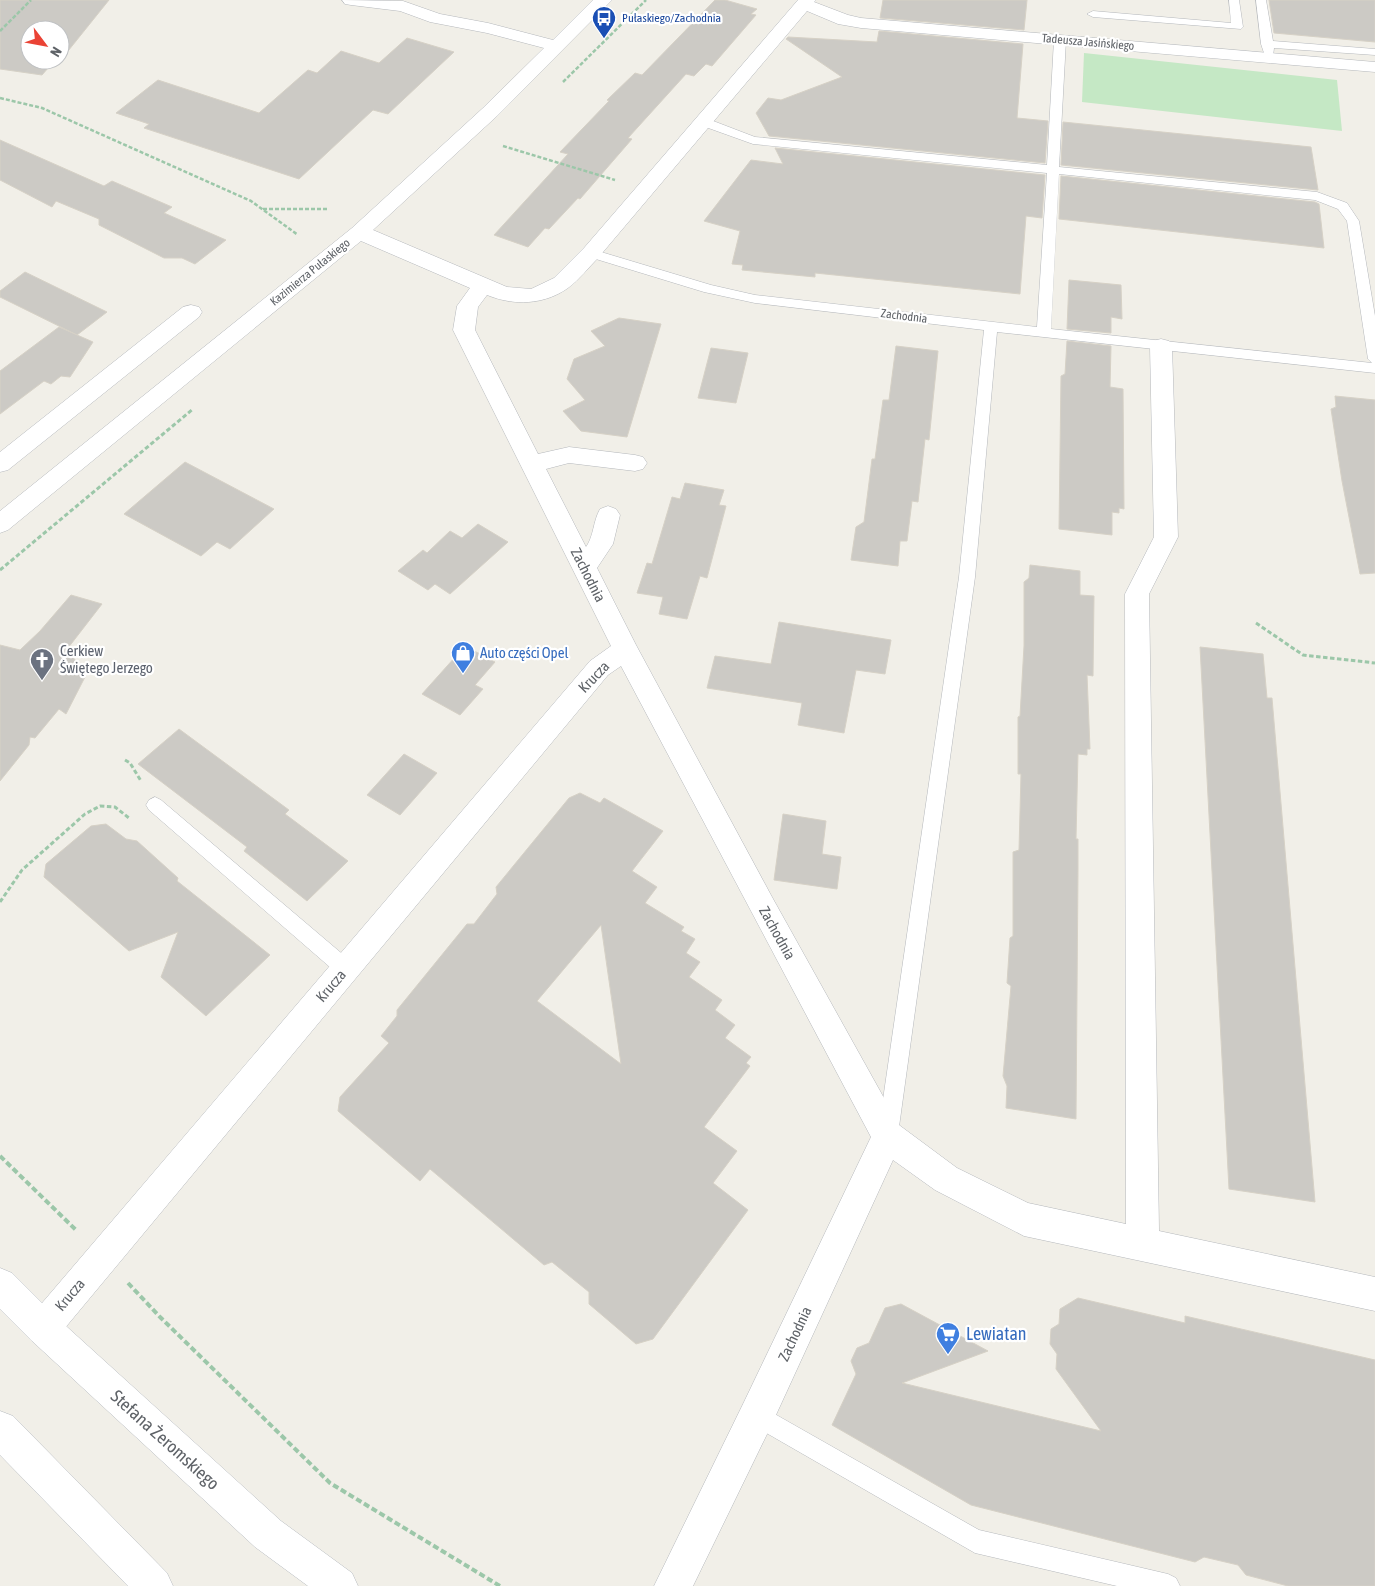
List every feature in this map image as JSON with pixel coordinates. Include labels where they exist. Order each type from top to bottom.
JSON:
[{"type":"street","points":[[351,0],[402,6],[436,18],[488,28],[557,46]]},
{"type":"street","name":"Kazimierza Pułaskiego","points":[[0,524],[359,232],[464,136],[603,0]]},
{"type":"street","points":[[359,232],[504,294],[534,296],[561,283],[591,253],[805,2]]},
{"type":"street","name":"Tadeusza Jasińskiego","points":[[805,2],[844,20],[861,23],[1060,40],[1268,51],[1375,67]]},
{"type":"street","name":"Zachodnia","points":[[483,285],[468,306],[464,330],[625,649],[762,906],[888,1136],[757,1415],[673,1586]]},
{"type":"street","points":[[0,464],[191,312]]},
{"type":"street","points":[[1143,1245],[1137,594],[1166,537],[1161,346]]},
{"type":"street","points":[[532,464],[569,455],[635,463]]},
{"type":"street","points":[[584,567],[601,544],[608,514]]},
{"type":"street","name":"Krucza","points":[[43,1328],[600,668],[625,649]]},
{"type":"street","points":[[888,1136],[946,1180],[1024,1219],[1375,1294]]},
{"type":"street","name":"Stefana Żeromskiego","points":[[0,1285],[43,1328],[268,1534],[338,1586]]},
{"type":"street","points":[[0,1429],[154,1586]]},
{"type":"lane","points":[[1093,14],[1237,27],[1234,0]]},
{"type":"lane","points":[[1261,0],[1268,51],[1375,52]]},
{"type":"lane","points":[[1044,332],[1060,40]]},
{"type":"lane","points":[[704,122],[753,140],[1317,196],[1343,206],[1353,221],[1375,359]]},
{"type":"lane","name":"Zachodnia","points":[[591,253],[709,289],[756,299],[1161,346],[1375,368]]},
{"type":"lane","points":[[888,1136],[967,577],[991,326]]},
{"type":"lane","points":[[155,805],[346,969]]},
{"type":"lane","points":[[757,1415],[975,1541],[1168,1586]]},
{"type":"path","points":[[0,31],[31,0]]},
{"type":"path","points":[[0,24],[7,23]]},
{"type":"path","points":[[0,98],[42,108],[251,201],[298,235]]},
{"type":"path","points":[[503,146],[644,190]]},
{"type":"path","points":[[263,210],[328,209]]},
{"type":"path","points":[[1256,623],[1303,655],[1375,663]]},
{"type":"path","points":[[126,760],[130,763]]},
{"type":"path","points":[[0,902],[22,870],[85,814],[100,806],[115,807],[130,819]]},
{"type":"path","points":[[0,1156],[102,1256],[160,1317],[330,1483],[500,1586]]},
{"type":"green space","points":[[1084,53],[1337,80],[1342,131],[1082,102]]},
{"type":"building","points":[[0,0],[109,0],[70,49],[70,20],[20,20],[20,70],[46,70],[42,75],[0,69]]},
{"type":"building","points":[[715,0],[725,0],[757,9],[751,14],[756,15],[712,66],[706,64],[694,76],[686,74],[628,138],[632,139],[580,199],[578,198],[549,229],[545,228],[528,247],[494,235],[568,154],[560,152],[609,101],[607,100],[635,73],[642,75]]},
{"type":"building","points":[[883,0],[1027,0],[1024,30],[880,18]]},
{"type":"building","points":[[1269,0],[1375,0],[1375,42],[1274,33]]},
{"type":"building","points":[[879,31],[1023,44],[1017,118],[1048,121],[1045,163],[769,136],[756,113],[768,98],[781,100],[842,77],[786,39],[788,37],[877,42]]},
{"type":"building","points":[[407,38],[454,52],[388,114],[373,110],[299,179],[144,128],[149,124],[116,113],[158,80],[259,113],[308,70],[317,73],[341,51],[379,63]]},
{"type":"building","points":[[1063,122],[1311,147],[1318,190],[1061,165]]},
{"type":"building","points":[[0,140],[104,186],[112,181],[172,207],[164,213],[226,240],[195,264],[182,258],[164,258],[99,225],[99,219],[56,201],[52,207],[0,180]]},
{"type":"building","points":[[775,148],[1045,175],[1042,218],[1026,216],[1020,294],[815,273],[815,277],[742,270],[743,265],[732,264],[740,231],[704,221],[751,160],[783,164]]},
{"type":"building","points":[[1061,176],[1315,202],[1319,204],[1324,248],[1059,219]]},
{"type":"building","points":[[25,272],[107,312],[77,335],[0,297],[0,291]]},
{"type":"building","points":[[1069,280],[1121,285],[1122,319],[1111,317],[1111,333],[1067,329]]},
{"type":"building","points":[[619,318],[661,324],[627,437],[581,431],[563,411],[585,400],[567,379],[574,359],[605,346],[591,331]]},
{"type":"building","points":[[59,327],[93,342],[70,377],[61,376],[51,384],[44,381],[0,414],[0,371]]},
{"type":"building","points":[[1067,341],[1111,346],[1110,387],[1123,389],[1124,509],[1119,508],[1119,513],[1112,512],[1112,535],[1059,529],[1061,376],[1065,374]]},
{"type":"building","points":[[896,346],[938,351],[929,440],[925,439],[918,502],[912,501],[907,541],[900,541],[898,566],[851,560],[856,527],[864,522],[872,459],[875,459],[883,400],[889,400]]},
{"type":"building","points":[[711,348],[748,353],[736,403],[698,398]]},
{"type":"building","points":[[1335,396],[1375,400],[1375,573],[1360,574],[1342,481],[1331,409],[1336,407]]},
{"type":"building","points":[[185,462],[274,509],[230,549],[217,542],[201,556],[124,514]]},
{"type":"building","points":[[685,483],[724,490],[719,505],[726,506],[707,578],[700,576],[687,619],[659,614],[663,597],[637,593],[647,563],[652,564],[672,497],[680,499]]},
{"type":"building","points":[[478,524],[508,542],[450,594],[435,584],[428,590],[398,571],[423,550],[427,553],[450,531],[462,538]]},
{"type":"building","points":[[1030,565],[1080,571],[1080,595],[1094,596],[1093,676],[1087,675],[1090,749],[1087,749],[1087,755],[1078,754],[1076,839],[1078,839],[1078,870],[1076,1119],[1006,1108],[1007,1086],[1003,1076],[1011,986],[1007,983],[1010,938],[1013,936],[1013,852],[1019,850],[1021,774],[1018,774],[1018,717],[1020,716],[1024,646],[1024,582],[1029,578]]},
{"type":"building","name":"Cerkiew Świętego Jerzego","points":[[71,595],[102,604],[68,648],[85,677],[66,714],[59,709],[35,738],[30,737],[29,745],[0,781],[0,645],[20,650],[40,631]]},
{"type":"building","points":[[779,622],[891,640],[885,674],[856,670],[844,733],[798,725],[802,703],[707,688],[715,656],[771,664]]},
{"type":"building","name":"Auto części Opel","points":[[465,646],[495,662],[475,685],[483,689],[460,715],[422,694]]},
{"type":"building","points":[[1200,647],[1263,654],[1267,698],[1272,698],[1315,1202],[1229,1189]]},
{"type":"building","points":[[179,729],[289,810],[285,814],[348,861],[307,901],[244,851],[247,847],[138,764]]},
{"type":"building","points":[[404,754],[437,773],[400,815],[367,795]]},
{"type":"building","points":[[580,793],[600,803],[604,798],[663,831],[632,871],[657,887],[645,903],[684,927],[681,931],[695,939],[686,953],[700,962],[689,977],[722,1000],[715,1010],[735,1025],[725,1038],[751,1057],[746,1063],[750,1066],[704,1127],[737,1151],[713,1183],[748,1210],[653,1339],[636,1344],[589,1304],[589,1292],[552,1262],[544,1265],[430,1169],[420,1181],[338,1111],[340,1097],[389,1043],[381,1036],[397,1016],[397,1010],[467,924],[474,924],[497,894],[496,887],[569,798]],"holes":[[[601,925],[621,1064],[537,1001]]]},
{"type":"building","points":[[783,814],[826,821],[822,854],[841,857],[837,889],[774,880]]},
{"type":"building","points":[[106,824],[126,839],[137,841],[178,878],[177,881],[270,955],[206,1016],[161,977],[178,932],[129,951],[44,877],[46,864],[91,826]]},
{"type":"building","points":[[1078,1298],[1185,1323],[1185,1316],[1375,1360],[1375,1586],[1288,1586],[1246,1575],[1238,1565],[1204,1557],[1195,1562],[971,1505],[832,1425],[856,1374],[851,1361],[857,1348],[869,1343],[885,1308],[901,1304],[988,1351],[902,1383],[1101,1431],[1056,1369],[1057,1354],[1050,1344],[1051,1329],[1059,1324],[1060,1309]]},
{"type":"place","name":"Pułaskiego/Zachodnia","points":[[604,39]]},
{"type":"place","name":"Auto części Opel","points":[[463,674]]},
{"type":"place","name":"Cerkiew Świętego Jerzego","points":[[42,681]]},
{"type":"place","name":"Lewiatan","points":[[948,1355]]}]
